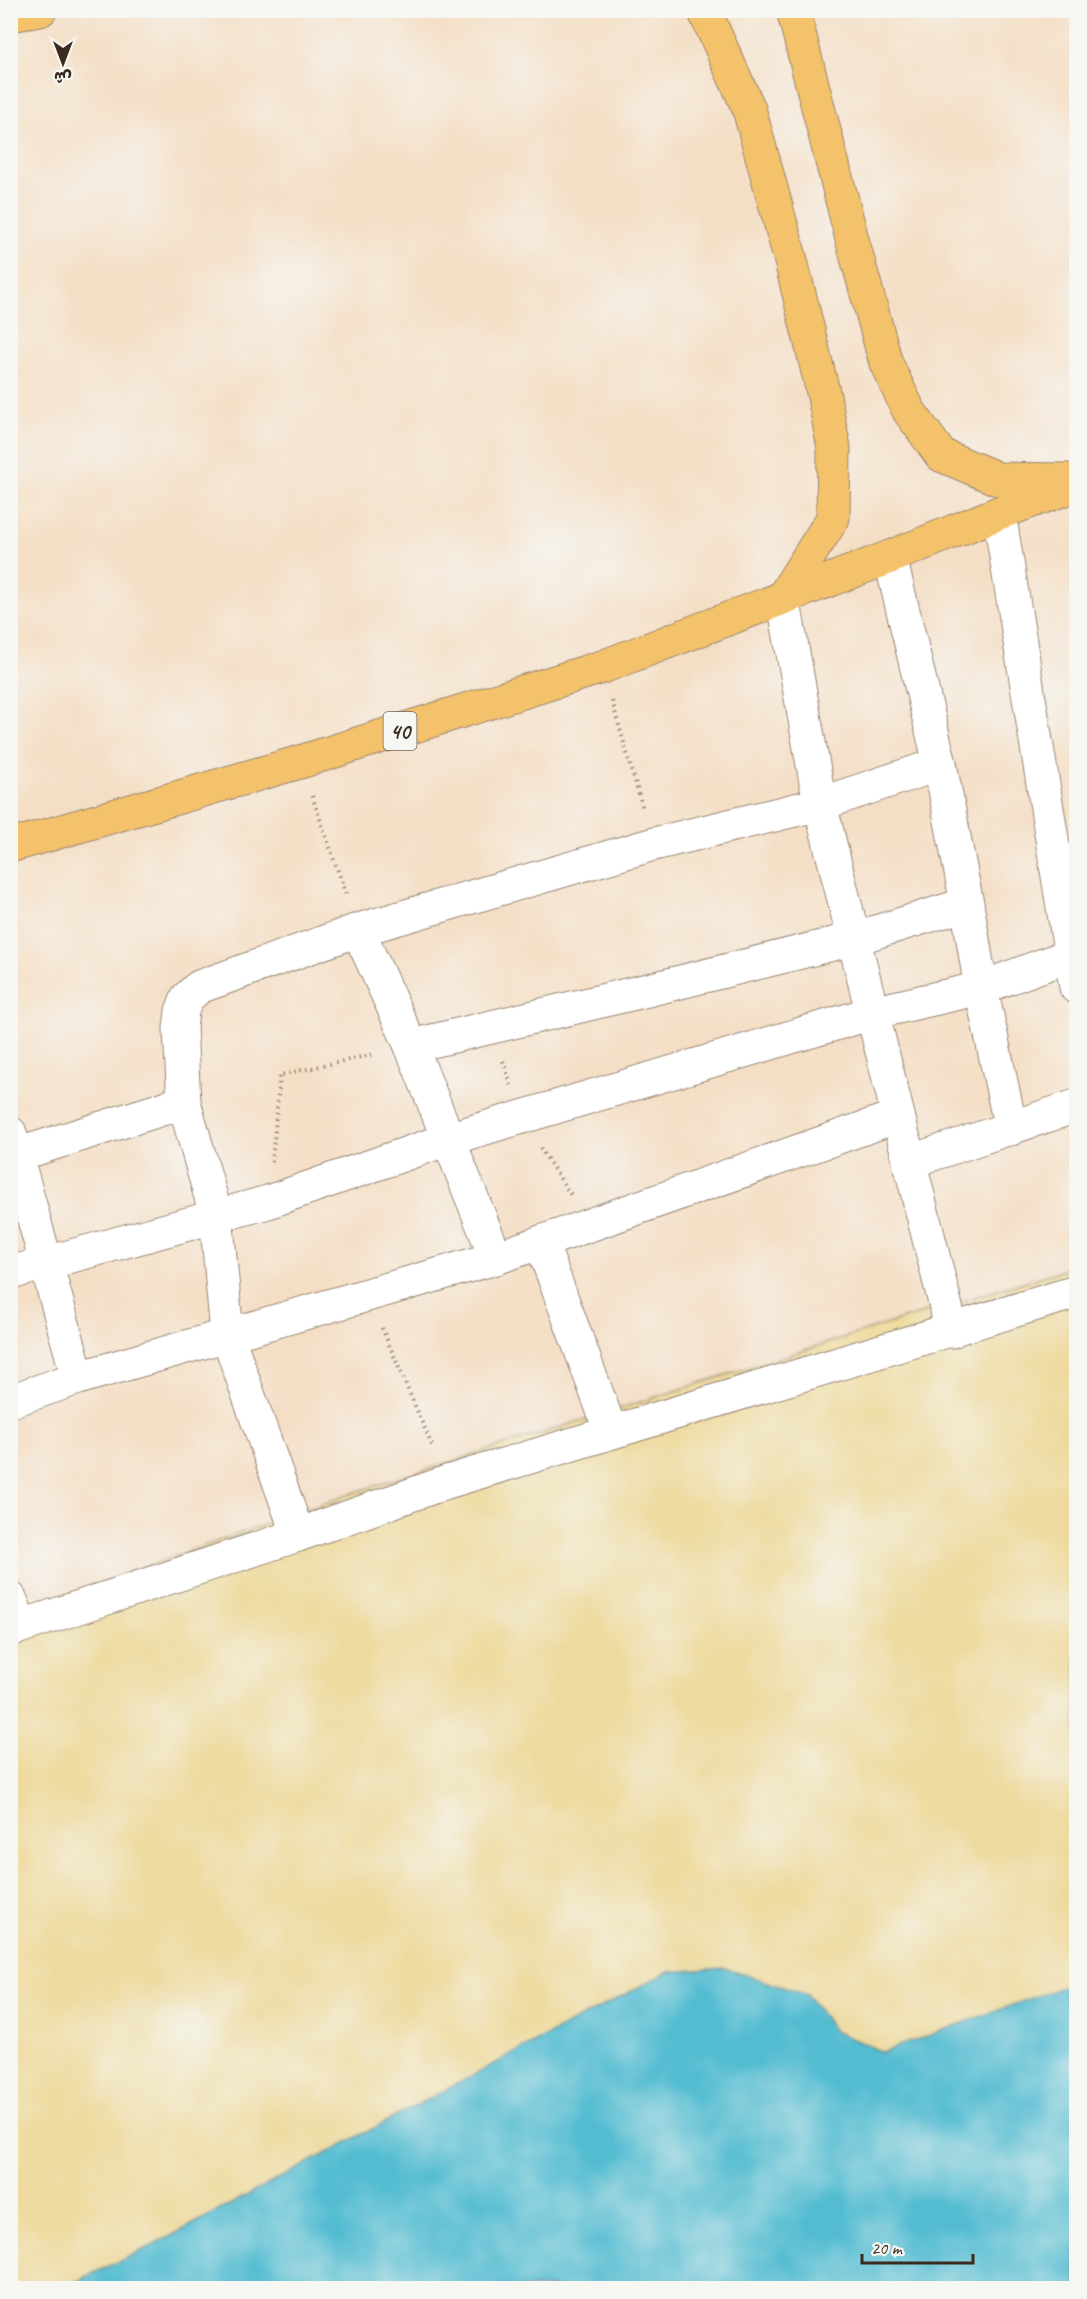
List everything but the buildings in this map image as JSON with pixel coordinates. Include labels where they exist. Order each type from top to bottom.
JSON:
[{"type":"highway","points":[[10,15],[40,10]]},
{"type":"highway","points":[[704,10],[749,109],[791,261],[824,396],[834,448],[833,518],[783,597]]},
{"type":"highway","points":[[793,10],[886,363],[909,411],[941,454],[998,479],[1077,483]]},
{"type":"highway","points":[[783,597],[1077,483]]},
{"type":"highway","name":"40","points":[[10,846],[300,762],[602,667],[783,597]]},
{"type":"street","points":[[999,513],[1074,954],[1077,987]]},
{"type":"street","points":[[890,557],[940,764],[968,904],[981,988],[1011,1129]]},
{"type":"street","points":[[783,597],[820,804],[951,1330]]},
{"type":"street","points":[[298,1535],[227,1334],[216,1215],[184,1102],[180,1029],[182,1011],[188,998],[199,987],[358,930],[654,844],[820,804],[940,764]]},
{"type":"street","points":[[411,1046],[853,939],[968,904]]},
{"type":"street","points":[[358,930],[411,1046],[496,1258]]},
{"type":"street","points":[[10,1273],[268,1202],[448,1139],[872,1013],[981,988],[1074,954]]},
{"type":"street","points":[[78,1378],[13,1148],[184,1102]]},
{"type":"street","points":[[909,1161],[1077,1106]]},
{"type":"street","points":[[10,1401],[78,1378],[227,1334],[496,1258],[898,1116]]},
{"type":"street","points":[[541,1242],[611,1432]]},
{"type":"street","points":[[14,1618],[298,1535],[447,1482],[1077,1292]]},
{"type":"path","points":[[602,667],[654,844]]},
{"type":"path","points":[[300,762],[358,930]]},
{"type":"path","points":[[493,1026],[521,1118],[590,1224]]},
{"type":"path","points":[[268,1202],[280,1075],[411,1046]]},
{"type":"path","points":[[367,1294],[447,1482]]},
{"type":"sand","points":[[1076,1266],[1076,2149],[661,2288],[11,2288],[10,1615],[359,1491]]},
{"type":"water","points":[[724,1968],[807,1995],[834,2031],[883,2052],[1076,1982],[1076,2288],[62,2288],[152,2246],[667,1972]]}]
